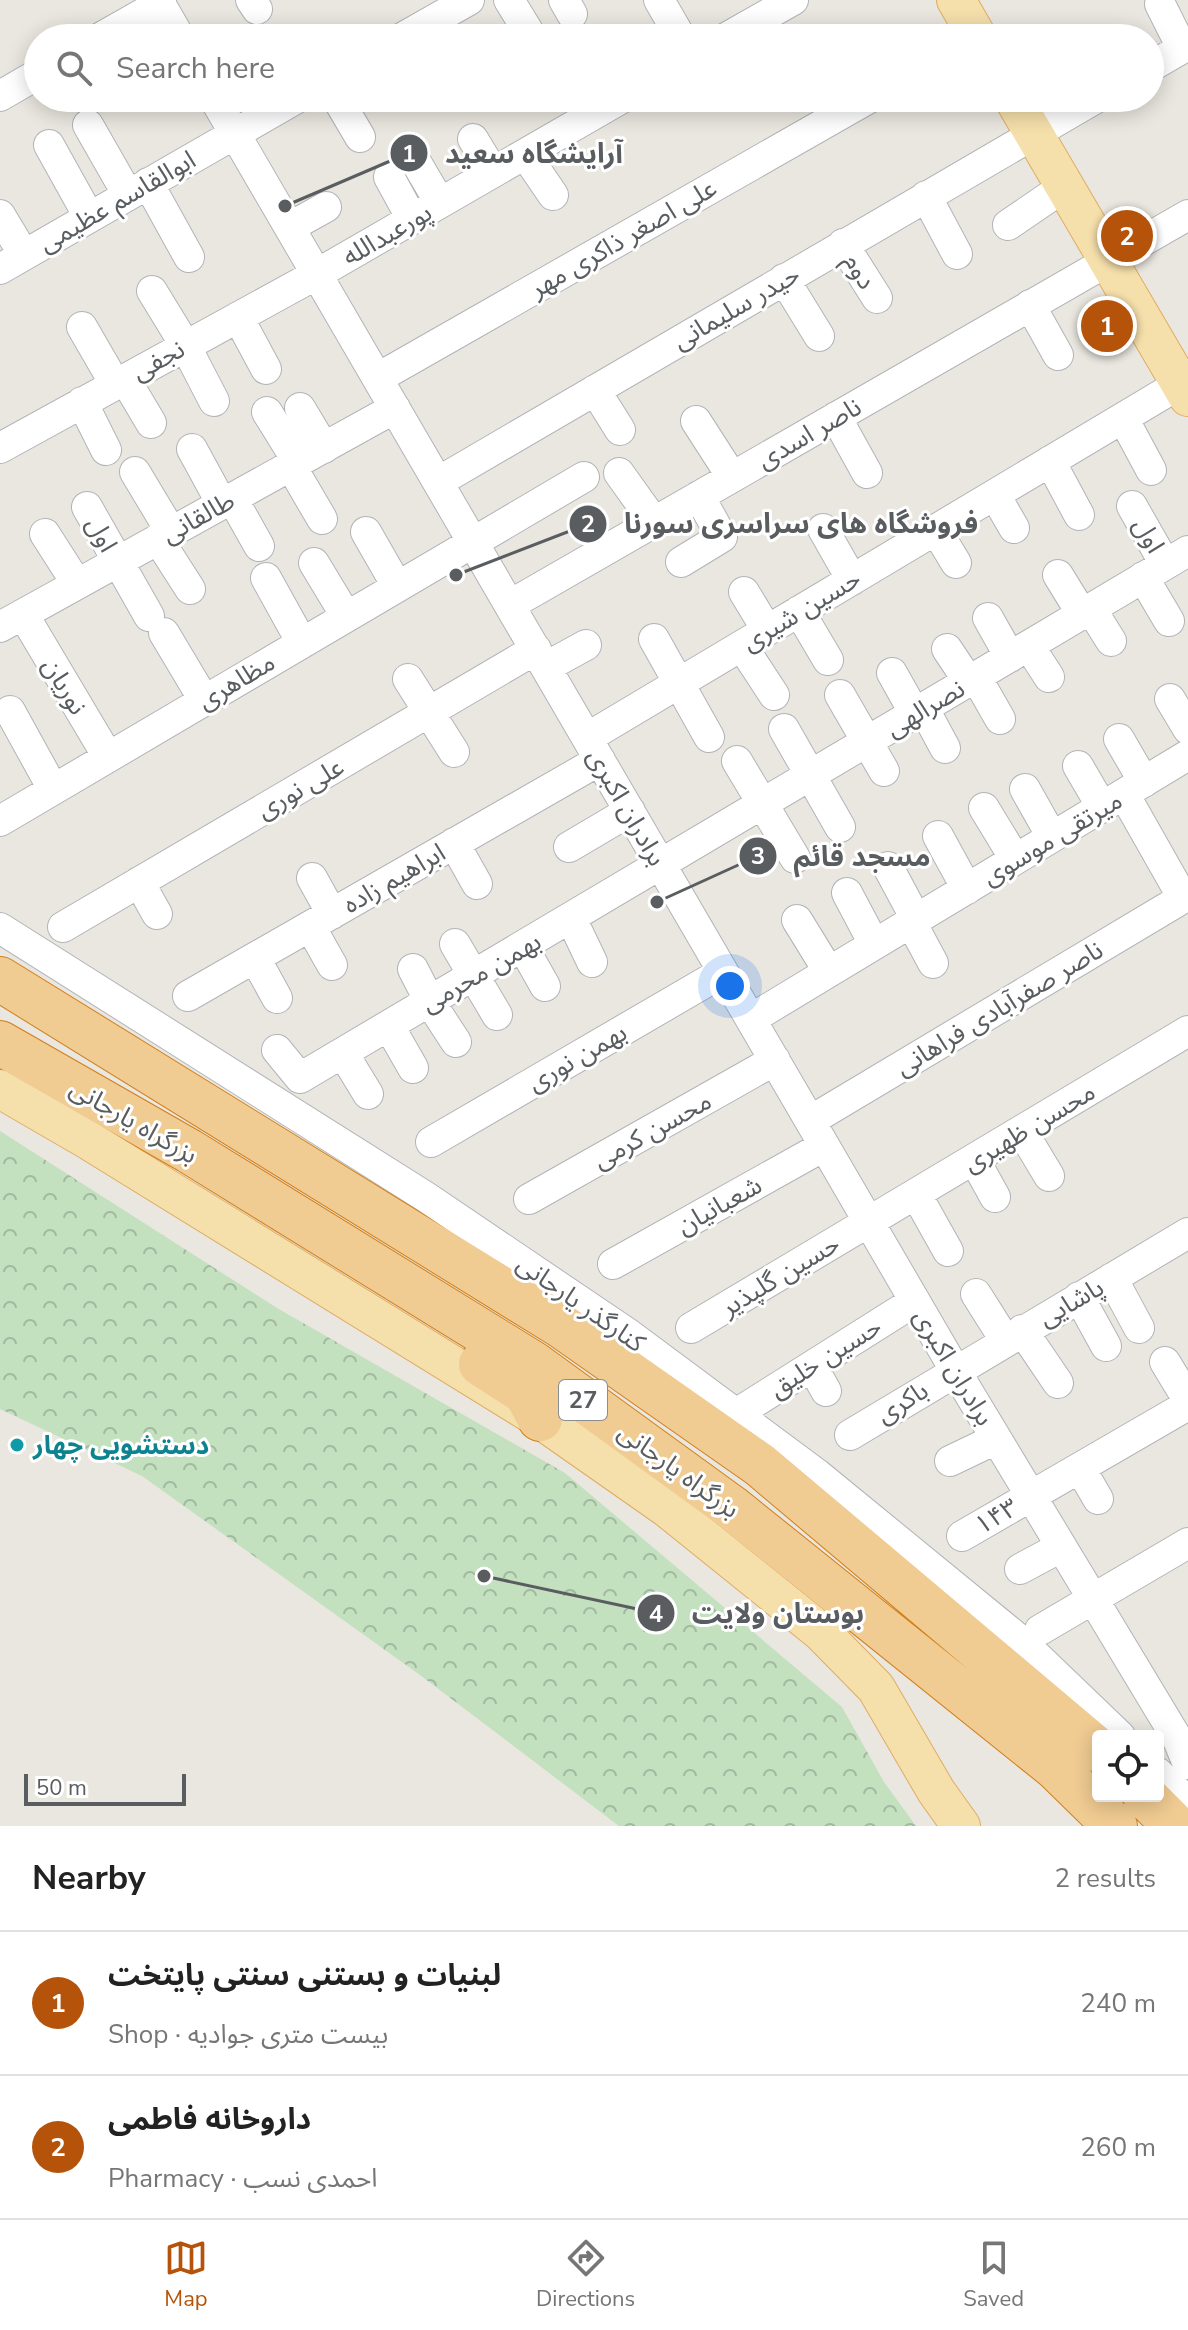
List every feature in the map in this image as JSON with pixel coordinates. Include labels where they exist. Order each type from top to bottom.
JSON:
[{"type":"highway","name":"بزرگراه یارجانی","points":[[0,979],[560,1325],[760,1465],[1092,1745]]},
{"type":"highway","name":"بزرگراه یارجانی","points":[[0,1043],[189,1151],[534,1364],[731,1507],[1056,1768],[1115,1826]]},
{"type":"highway","points":[[189,1151],[198,1178],[526,1393],[540,1419]]},
{"type":"highway","points":[[1151,1802],[1175,1826]]},
{"type":"main road","points":[[1021,112],[1185,387]]},
{"type":"main road","points":[[0,1089],[540,1419],[667,1508],[821,1632],[876,1688],[936,1791],[961,1826]]},
{"type":"street","points":[[432,24],[469,0]]},
{"type":"street","points":[[509,0],[524,24]]},
{"type":"street","points":[[659,0],[673,24]]},
{"type":"street","points":[[123,24],[160,1],[172,24]]},
{"type":"street","points":[[748,24],[783,2]]},
{"type":"street","points":[[1160,4],[1185,47],[1164,59]]},
{"type":"street","points":[[0,96],[24,82]]},
{"type":"street","name":"برادران اکبری","points":[[222,112],[955,1370],[1178,1740],[1188,1764]]},
{"type":"street","name":"ابوالقاسم عظیمی","points":[[12,262],[272,112]]},
{"type":"street","points":[[345,112],[360,137]]},
{"type":"street","name":"پورعبدالله","points":[[317,274],[596,112]]},
{"type":"street","name":"علی اصغر ذاکری مهر","points":[[378,378],[844,112]]},
{"type":"street","name":"حیدر سلیمانی","points":[[438,482],[1071,112]]},
{"type":"street","points":[[88,125],[189,257]]},
{"type":"street","points":[[473,139],[493,172]]},
{"type":"street","points":[[49,145],[89,217]]},
{"type":"street","points":[[525,154],[553,195]]},
{"type":"street","points":[[416,162],[440,203]]},
{"type":"street","points":[[389,177],[412,219]]},
{"type":"street","points":[[1008,225],[1065,186]]},
{"type":"street","points":[[926,196],[957,254]]},
{"type":"street","points":[[290,227],[326,207]]},
{"type":"street","points":[[0,215],[12,262]]},
{"type":"street","name":"ناصر اسدی","points":[[510,605],[1188,215]]},
{"type":"street","name":"دوم","points":[[843,244],[877,298]]},
{"type":"street","name":"نجفی","points":[[0,448],[317,274]]},
{"type":"street","points":[[784,279],[819,336]]},
{"type":"street","points":[[152,291],[214,401]]},
{"type":"street","points":[[1030,305],[1058,355]]},
{"type":"street","points":[[238,317],[266,369]]},
{"type":"street","points":[[82,327],[151,423]]},
{"type":"street","name":"حسین شیری","points":[[594,749],[678,684],[1123,418],[1185,387]]},
{"type":"street","points":[[595,390],[620,430]]},
{"type":"street","points":[[82,402],[106,450]]},
{"type":"street","points":[[300,408],[304,459],[322,519]]},
{"type":"street","name":"طالقانی","points":[[8,617],[118,562],[395,408]]},
{"type":"street","points":[[267,412],[304,459]]},
{"type":"street","points":[[836,417],[867,473]]},
{"type":"street","points":[[1123,418],[1151,470]]},
{"type":"street","points":[[696,421],[732,477]]},
{"type":"street","points":[[192,449],[259,546]]},
{"type":"street","points":[[1050,461],[1079,515]]},
{"type":"street","points":[[135,472],[190,589]]},
{"type":"street","points":[[619,473],[654,522]]},
{"type":"street","name":"مظاهری","points":[[0,821],[584,477]]},
{"type":"street","points":[[995,495],[1014,528]]},
{"type":"street","points":[[681,562],[722,537],[699,496]]},
{"type":"street","name":"اول","points":[[1132,506],[1166,564]]},
{"type":"street","name":"اول","points":[[87,507],[204,700]]},
{"type":"street","points":[[823,529],[852,580]]},
{"type":"street","points":[[936,530],[956,563]]},
{"type":"street","points":[[366,532],[397,586]]},
{"type":"street","points":[[45,534],[77,584]]},
{"type":"street","points":[[314,563],[346,616]]},
{"type":"street","points":[[1166,564],[1169,621]]},
{"type":"street","name":"نصرالهی","points":[[661,866],[1166,564]]},
{"type":"street","points":[[1058,575],[1111,641]]},
{"type":"street","points":[[266,578],[302,643]]},
{"type":"street","points":[[744,592],[774,695]]},
{"type":"street","points":[[799,611],[828,660]]},
{"type":"street","name":"نوریان","points":[[8,617],[108,757]]},
{"type":"street","points":[[988,618],[1019,652],[1049,677]]},
{"type":"street","points":[[654,639],[709,737]]},
{"type":"street","name":"علی نوری","points":[[63,927],[430,712],[541,658],[586,645]]},
{"type":"street","points":[[947,649],[1000,719]]},
{"type":"street","points":[[892,673],[945,748]]},
{"type":"street","points":[[408,679],[454,752]]},
{"type":"street","points":[[840,695],[884,771]]},
{"type":"street","points":[[1170,699],[1188,729]]},
{"type":"street","points":[[10,711],[53,789]]},
{"type":"street","points":[[784,729],[840,827]]},
{"type":"street","points":[[1119,739],[1123,794]]},
{"type":"street","name":"ابراهیم زاده","points":[[188,996],[454,843],[594,749]]},
{"type":"street","name":"میرتقی موسوی","points":[[751,1019],[1188,755]]},
{"type":"street","points":[[737,761],[795,858]]},
{"type":"street","points":[[1078,766],[1123,794],[1186,897]]},
{"type":"street","points":[[1025,789],[1052,837]]},
{"type":"street","points":[[984,808],[1015,859]]},
{"type":"street","points":[[569,847],[630,811]]},
{"type":"street","points":[[938,836],[967,889]]},
{"type":"street","points":[[454,843],[477,884]]},
{"type":"street","name":"بهمن محرمی","points":[[277,1050],[300,1078],[661,866]]},
{"type":"street","points":[[888,867],[933,963]]},
{"type":"street","points":[[312,878],[332,965]]},
{"type":"street","points":[[139,882],[157,914]]},
{"type":"street","points":[[847,893],[874,944]]},
{"type":"street","name":"ناصر صفرآبادی فراهانی","points":[[817,1134],[1186,897]]},
{"type":"street","points":[[571,918],[592,962]]},
{"type":"street","points":[[797,920],[829,972]]},
{"type":"street","name":"کنارگذر یارجانی","points":[[0,928],[426,1197],[630,1335],[817,1474],[1021,1641],[1114,1730]]},
{"type":"street","points":[[455,944],[497,1015]]},
{"type":"street","points":[[523,947],[545,986]]},
{"type":"street","points":[[255,958],[277,998]]},
{"type":"street","points":[[413,969],[456,1042]]},
{"type":"street","name":"بهمن نوری","points":[[431,1142],[723,972]]},
{"type":"street","points":[[389,1026],[413,1068]]},
{"type":"street","name":"محسن ظهیری","points":[[869,1223],[1188,1031]]},
{"type":"street","points":[[343,1053],[368,1094]]},
{"type":"street","name":"محسن کرمی","points":[[529,1199],[775,1060]]},
{"type":"street","points":[[1022,1131],[1049,1176]]},
{"type":"street","name":"شعبانیان","points":[[613,1264],[817,1134]]},
{"type":"street","points":[[974,1159],[995,1197]]},
{"type":"street","points":[[916,1194],[948,1251]]},
{"type":"street","name":"حسین گلپذیر","points":[[691,1328],[869,1223]]},
{"type":"street","name":"پاشایی","points":[[955,1370],[1188,1233]]},
{"type":"street","points":[[1112,1278],[1139,1328]]},
{"type":"street","points":[[976,1294],[1058,1383]]},
{"type":"street","points":[[1079,1297],[1106,1346]]},
{"type":"street","name":"حسین خلیق","points":[[736,1414],[819,1378],[915,1301]]},
{"type":"street","points":[[1165,1362],[1188,1402]]},
{"type":"street","name":"باکری","points":[[850,1435],[955,1370]]},
{"type":"street","name":"۱۴۳","points":[[962,1536],[1188,1402]]},
{"type":"street","points":[[950,1461],[996,1439]]},
{"type":"street","points":[[1080,1468],[1098,1499]]},
{"type":"street","points":[[1040,1630],[1188,1543]]},
{"type":"street","points":[[1020,1569],[1061,1547]]},
{"type":"street","points":[[1164,1779],[1188,1802]]},
{"type":"green space","points":[[0,1131],[277,1308],[565,1473],[842,1707],[884,1782],[916,1826],[619,1826],[420,1675],[142,1476],[0,1409]]},
{"type":"place","name":"آرایشگاه سعید","points":[[285,206]]},
{"type":"place","name":"داروخانه فاطمی","points":[[1127,236]]},
{"type":"place","name":"لبنیات و بستنی سنتی پایتخت","points":[[1107,326]]},
{"type":"place","name":"فروشگاه های سراسری سورنا","points":[[456,575]]},
{"type":"place","name":"مسجد قائم","points":[[657,902]]},
{"type":"place","name":"دستشویی چهار","points":[[17,1445]]},
{"type":"place","name":"بوستان ولایت","points":[[484,1576]]}]
